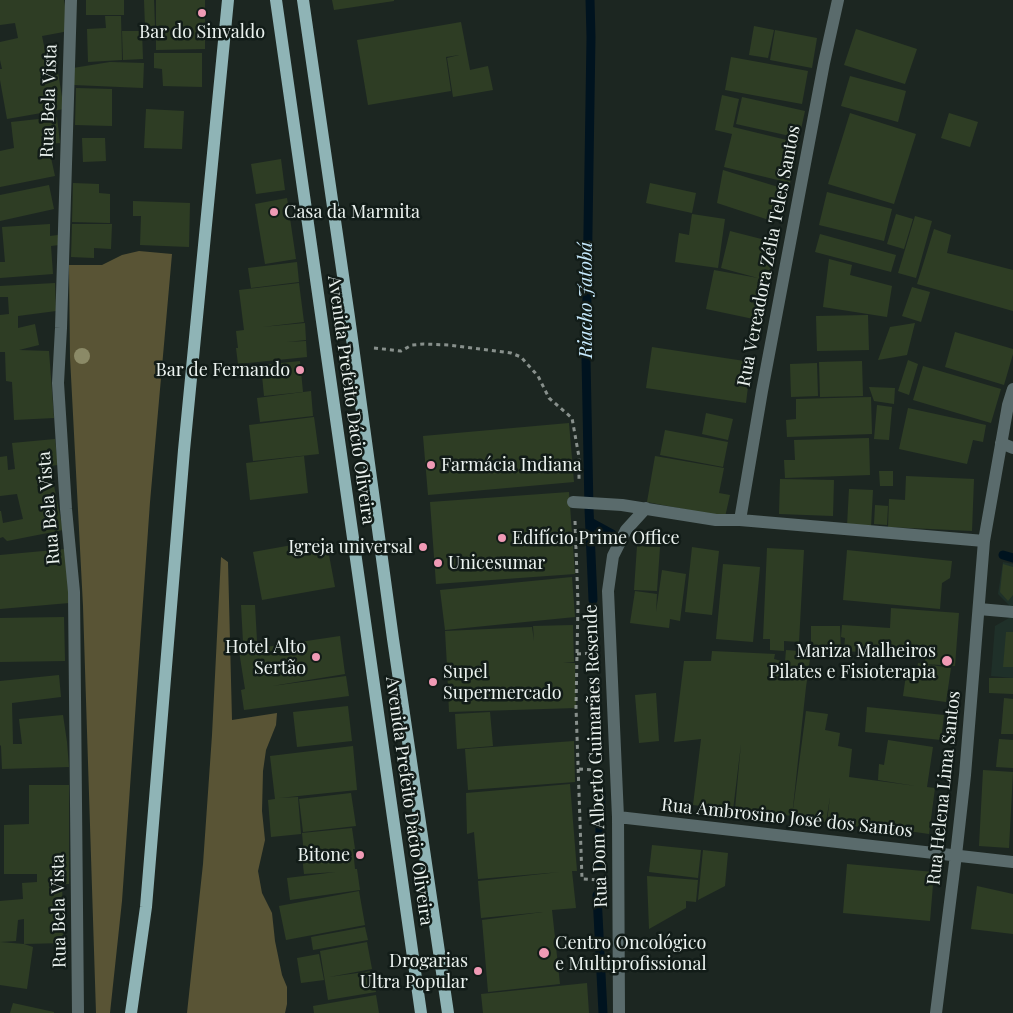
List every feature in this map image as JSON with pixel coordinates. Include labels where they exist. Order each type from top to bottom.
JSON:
[{"type":"main road","points":[[131,1013],[146,907],[184,440],[228,0]]},
{"type":"main road","name":"Avenida Prefeito Dácio Oliveira","points":[[276,0],[421,1013]]},
{"type":"main road","name":"Avenida Prefeito Dácio Oliveira","points":[[303,0],[448,1013]]},
{"type":"street","name":"Rua Bela Vista","points":[[71,0],[58,383],[66,510],[74,592],[78,1013]]},
{"type":"street","name":"Rua Vereadora Zélia Teles Santos","points":[[740,520],[762,391],[822,73],[838,0]]},
{"type":"street","name":"Rua Helena Lima Santos","points":[[936,1013],[965,775],[984,541],[1007,445],[1008,405],[1013,389]]},
{"type":"street","points":[[573,502],[622,504],[716,520],[740,520],[984,541]]},
{"type":"street","name":"Rua Dom Alberto Guimarães Resende","points":[[620,1013],[618,817],[608,591],[613,556],[626,530],[646,508]]},
{"type":"street","points":[[979,609],[1013,612]]},
{"type":"street","name":"Rua Ambrosino José dos Santos","points":[[618,817],[1013,862]]},
{"type":"path","points":[[353,343],[369,348],[401,351],[412,345],[424,344],[449,345],[511,353],[521,357],[538,376],[549,398],[572,418],[578,457],[580,488],[573,502],[578,603],[576,707],[582,879]]},
{"type":"shaded area","points":[[139,251],[172,254],[150,502],[122,901],[110,1013],[96,1013],[83,606],[70,357],[69,265],[102,265],[122,255]]},
{"type":"shaded area","points":[[221,557],[228,562],[232,720],[277,713],[276,725],[266,750],[263,771],[262,811],[265,840],[258,871],[262,893],[272,913],[275,941],[282,975],[287,987],[285,1013],[187,1013],[203,864]]},
{"type":"shaded area","points":[[1003,562],[1013,564],[1013,678],[991,676],[995,626],[1009,618],[1009,605],[998,594]]},
{"type":"building","points":[[0,0],[64,0],[69,31],[42,36],[47,60],[56,60],[64,109],[7,119],[0,80],[0,69],[2,69],[0,42],[18,38],[15,23],[0,25]]},
{"type":"building","points":[[86,0],[124,0],[124,15],[86,15]]},
{"type":"building","points":[[144,0],[154,0],[155,26],[145,27]]},
{"type":"building","points":[[156,0],[205,0],[205,49],[156,50]]},
{"type":"building","points":[[332,0],[394,0],[394,1],[334,10]]},
{"type":"building","points":[[105,16],[121,16],[122,60],[88,62],[87,29],[106,28]]},
{"type":"building","points":[[461,22],[470,70],[488,66],[493,90],[453,97],[447,58],[459,55],[446,57],[451,91],[368,105],[357,40]]},
{"type":"building","points":[[754,26],[774,30],[768,58],[749,55]]},
{"type":"building","points":[[856,29],[917,49],[905,84],[844,65]]},
{"type":"building","points":[[775,30],[817,38],[812,68],[770,60]]},
{"type":"building","points":[[122,31],[142,31],[143,59],[123,60]]},
{"type":"building","points":[[154,53],[202,53],[202,87],[163,86],[162,69],[154,68]]},
{"type":"building","points":[[731,57],[808,71],[802,104],[725,90]]},
{"type":"building","points":[[110,62],[144,63],[143,88],[74,85],[73,68]]},
{"type":"building","points":[[850,76],[906,91],[898,122],[841,106]]},
{"type":"building","points":[[76,88],[112,89],[112,126],[75,125]]},
{"type":"building","points":[[722,95],[739,99],[733,127],[799,143],[790,183],[724,167],[732,134],[715,130]]},
{"type":"building","points":[[742,97],[805,111],[799,138],[736,124]]},
{"type":"building","points":[[146,109],[184,111],[182,149],[144,148]]},
{"type":"building","points":[[850,113],[916,134],[894,204],[828,184]]},
{"type":"building","points":[[949,113],[978,122],[970,147],[941,138]]},
{"type":"building","points":[[57,117],[60,143],[48,144],[55,176],[0,187],[0,151],[14,148],[11,122]]},
{"type":"building","points":[[82,138],[105,138],[106,161],[83,162]]},
{"type":"building","points":[[281,159],[285,190],[256,194],[251,164]]},
{"type":"building","points":[[723,170],[788,190],[782,212],[772,209],[769,220],[717,203]]},
{"type":"building","points":[[73,183],[99,184],[99,193],[110,194],[110,223],[72,222]]},
{"type":"building","points":[[650,183],[696,193],[692,213],[646,203]]},
{"type":"building","points":[[49,185],[54,209],[0,221],[0,195]]},
{"type":"building","points":[[827,192],[892,209],[884,241],[819,225]]},
{"type":"building","points":[[287,198],[296,259],[265,264],[255,204]]},
{"type":"building","points":[[133,201],[190,203],[189,247],[140,245],[141,216],[133,216]]},
{"type":"building","points":[[692,214],[725,219],[718,268],[675,262],[679,233],[689,235]]},
{"type":"building","points":[[896,214],[913,219],[904,249],[887,244]]},
{"type":"building","points":[[915,216],[932,221],[916,278],[898,273]]},
{"type":"building","points":[[50,224],[50,236],[58,235],[59,245],[51,246],[53,274],[0,278],[0,262],[5,262],[2,227]]},
{"type":"building","points":[[72,224],[112,224],[111,249],[94,248],[94,258],[71,257]]},
{"type":"building","points":[[934,229],[951,235],[947,253],[1013,270],[1013,311],[917,284]]},
{"type":"building","points":[[730,231],[777,243],[768,280],[770,280],[763,321],[706,309],[714,270],[758,278],[721,268]]},
{"type":"building","points":[[820,234],[896,255],[891,272],[815,252]]},
{"type":"building","points":[[829,259],[852,265],[850,275],[892,286],[887,317],[823,307]]},
{"type":"building","points":[[297,262],[299,282],[251,288],[248,268]]},
{"type":"building","points":[[55,283],[56,311],[18,316],[18,328],[35,324],[39,345],[19,350],[49,351],[54,418],[14,420],[12,382],[6,381],[5,352],[0,352],[0,315],[9,314],[8,297],[0,297],[0,286]]},
{"type":"building","points":[[299,283],[304,322],[262,327],[305,323],[306,340],[287,342],[306,341],[307,357],[238,364],[236,331],[244,330],[239,290]]},
{"type":"building","points":[[912,287],[930,292],[921,322],[902,316]]},
{"type":"building","points":[[868,315],[869,350],[817,351],[816,316]]},
{"type":"building","points":[[915,323],[907,355],[878,360],[890,327]]},
{"type":"building","points":[[955,332],[1013,349],[1004,385],[945,367]]},
{"type":"building","points":[[652,347],[751,362],[746,403],[646,388]]},
{"type":"building","points":[[908,360],[918,364],[909,395],[898,391]]},
{"type":"building","points":[[300,361],[303,392],[264,396],[261,365]]},
{"type":"building","points":[[862,361],[863,396],[820,397],[819,362]]},
{"type":"building","points":[[817,363],[818,396],[791,397],[790,364]]},
{"type":"building","points":[[923,366],[1001,389],[991,423],[913,400]]},
{"type":"building","points":[[869,387],[895,388],[894,404],[874,401]]},
{"type":"building","points":[[311,391],[313,416],[260,422],[257,398]]},
{"type":"building","points":[[871,397],[872,434],[787,437],[786,420],[796,419],[796,399]]},
{"type":"building","points":[[877,405],[892,407],[889,440],[874,439]]},
{"type":"building","points":[[908,408],[986,425],[983,442],[973,440],[967,464],[899,449]]},
{"type":"building","points":[[706,413],[733,419],[728,440],[702,434]]},
{"type":"building","points":[[314,417],[319,454],[253,461],[249,425]]},
{"type":"building","points":[[569,423],[574,482],[428,495],[423,436]]},
{"type":"building","points":[[665,430],[728,442],[723,467],[660,455]]},
{"type":"building","points":[[869,438],[870,475],[785,478],[784,460],[795,460],[794,440]]},
{"type":"building","points":[[55,439],[58,465],[50,466],[63,530],[7,541],[3,537],[0,538],[0,511],[3,523],[23,519],[17,494],[0,496],[0,457],[7,456],[8,470],[15,469],[12,443]]},
{"type":"building","points":[[304,456],[308,493],[250,500],[246,463]]},
{"type":"building","points":[[655,456],[724,468],[719,493],[730,495],[725,517],[647,502]]},
{"type":"building","points":[[879,471],[893,471],[893,486],[880,486]]},
{"type":"building","points":[[906,476],[974,479],[972,531],[888,527],[889,499],[905,500]]},
{"type":"building","points":[[780,479],[834,480],[833,516],[779,514]]},
{"type":"building","points":[[849,489],[873,490],[871,527],[847,526]]},
{"type":"building","name":"Edifício Prime Office","points":[[569,492],[575,574],[436,584],[430,502]]},
{"type":"building","points":[[875,505],[888,506],[887,525],[874,524]]},
{"type":"building","points":[[326,539],[335,587],[262,600],[253,552]]},
{"type":"building","points":[[637,546],[660,547],[657,591],[634,590]]},
{"type":"building","points":[[692,547],[719,551],[712,615],[685,612]]},
{"type":"building","points":[[767,548],[804,550],[799,642],[784,641],[784,651],[770,650],[770,639],[763,639]]},
{"type":"building","points":[[65,549],[69,603],[0,609],[0,555]]},
{"type":"building","points":[[847,550],[952,561],[950,578],[942,583],[940,609],[843,600]]},
{"type":"building","points":[[723,564],[760,567],[753,642],[716,639]]},
{"type":"building","points":[[1003,564],[1013,567],[1013,595],[1008,601],[1000,592]]},
{"type":"building","points":[[662,570],[686,574],[680,621],[670,619],[669,628],[630,623],[635,591],[657,594],[656,612]]},
{"type":"building","points":[[572,577],[575,617],[445,630],[440,590]]},
{"type":"building","points":[[241,605],[255,605],[257,641],[243,642]]},
{"type":"building","points":[[891,608],[959,613],[955,666],[925,664],[925,656],[844,651],[845,638],[841,637],[842,625],[890,628]]},
{"type":"building","points":[[64,617],[65,661],[0,662],[0,618]]},
{"type":"building","points":[[573,625],[574,662],[563,663],[575,663],[576,708],[449,712],[445,631],[532,627],[534,641],[533,626]]},
{"type":"building","points":[[811,626],[840,626],[841,652],[811,653]]},
{"type":"building","points":[[1006,632],[1013,632],[1013,667],[1003,667]]},
{"type":"building","points":[[340,636],[345,674],[272,686],[346,676],[349,696],[244,710],[241,690],[245,689],[239,651]]},
{"type":"building","points":[[786,650],[811,652],[792,816],[735,809],[741,744],[733,810],[693,805],[701,739],[674,742],[684,661],[711,661],[712,651],[775,654],[774,659],[785,662]]},
{"type":"building","points":[[918,663],[951,668],[946,702],[903,696],[906,675],[916,676]]},
{"type":"building","points":[[59,675],[61,697],[12,703],[13,744],[22,744],[19,719],[63,715],[69,767],[2,769],[0,681]]},
{"type":"building","points":[[989,678],[1013,678],[1013,694],[989,693]]},
{"type":"building","points":[[656,693],[659,741],[639,743],[635,695]]},
{"type":"building","points":[[1004,698],[1013,699],[1013,734],[1001,734]]},
{"type":"building","points":[[348,706],[352,741],[297,747],[293,712]]},
{"type":"building","points":[[867,707],[944,715],[941,740],[865,732]]},
{"type":"building","points":[[806,711],[828,714],[825,730],[840,733],[838,746],[852,749],[849,777],[916,786],[878,780],[879,764],[884,765],[888,740],[933,747],[927,787],[935,788],[929,834],[880,827],[880,830],[827,822],[830,797],[826,822],[792,817]]},
{"type":"building","points":[[490,712],[493,746],[457,749],[455,714]]},
{"type":"building","points":[[999,739],[1013,740],[1013,768],[996,767]]},
{"type":"building","points":[[574,741],[575,782],[468,790],[465,749]]},
{"type":"building","points":[[353,746],[357,790],[279,798],[298,797],[301,834],[271,837],[268,800],[275,799],[270,756]]},
{"type":"building","points":[[983,770],[1013,772],[1009,848],[979,846]]},
{"type":"building","points":[[570,784],[577,871],[572,871],[576,908],[552,910],[560,984],[488,992],[482,920],[543,912],[481,918],[478,881],[560,872],[478,879],[474,832],[467,834],[466,793]]},
{"type":"building","points":[[29,785],[69,785],[69,884],[62,884],[64,943],[24,944],[24,919],[18,920],[16,941],[0,942],[0,901],[23,899],[22,883],[37,882],[37,874],[4,874],[4,825],[29,824]]},
{"type":"building","points":[[351,793],[356,826],[303,832],[299,799]]},
{"type":"building","points":[[352,828],[355,869],[357,869],[360,890],[290,900],[287,878],[336,872],[304,874],[302,833]]},
{"type":"building","points":[[652,845],[701,850],[698,878],[649,872]]},
{"type":"building","points":[[703,850],[728,853],[725,886],[698,900]]},
{"type":"building","points":[[847,864],[934,872],[930,921],[843,913]]},
{"type":"building","points":[[647,876],[698,880],[696,902],[686,901],[686,908],[649,929]]},
{"type":"building","points":[[977,886],[1013,894],[1013,934],[971,929]]},
{"type":"building","points":[[359,891],[365,925],[286,940],[279,906]]},
{"type":"building","points":[[365,927],[368,940],[313,950],[311,937]]},
{"type":"building","points":[[0,942],[24,944],[33,947],[27,989],[0,985]]},
{"type":"building","points":[[367,942],[372,969],[329,977],[372,971],[376,992],[328,1000],[320,951]]},
{"type":"building","points":[[319,954],[324,980],[301,983],[297,958]]},
{"type":"building","points":[[587,983],[589,1013],[483,1013],[481,994]]},
{"type":"building","points":[[376,995],[379,1013],[314,1013],[313,1006]]},
{"type":"building","points":[[13,1003],[54,1012],[54,1013],[10,1013]]},
{"type":"waterway","name":"Riacho Jatobá","points":[[590,0],[586,358],[593,600]]},
{"type":"waterway","points":[[590,522],[612,534]]},
{"type":"waterway","points":[[1003,555],[1013,558]]},
{"type":"waterway","name":"Riacho Jatobá","points":[[596,707],[599,756]]},
{"type":"waterway","name":"Riacho Jatobá","points":[[599,864],[601,794]]},
{"type":"waterway","name":"Riacho Jatobá","points":[[597,895],[603,1013]]},
{"type":"place","name":"Bar do Sinvaldo","points":[[202,13]]},
{"type":"place","name":"Casa da Marmita","points":[[274,212]]},
{"type":"place","name":"Bar de Fernando","points":[[300,370]]},
{"type":"place","name":"Farmácia Indiana","points":[[431,465]]},
{"type":"place","name":"Edifício Prime Office","points":[[502,538]]},
{"type":"place","name":"Igreja universal","points":[[423,547]]},
{"type":"place","name":"Unicesumar","points":[[438,563]]},
{"type":"place","name":"Hotel Alto Sertão","points":[[316,657]]},
{"type":"place","name":"Mariza Malheiros Pilates e Fisioterapia","points":[[947,661]]},
{"type":"place","name":"Supel Supermercado","points":[[433,682]]},
{"type":"place","name":"Bitone","points":[[360,855]]},
{"type":"place","name":"Centro Oncológico e Multiprofissional","points":[[544,953]]},
{"type":"place","name":"Drogarias Ultra Popular","points":[[478,971]]}]
